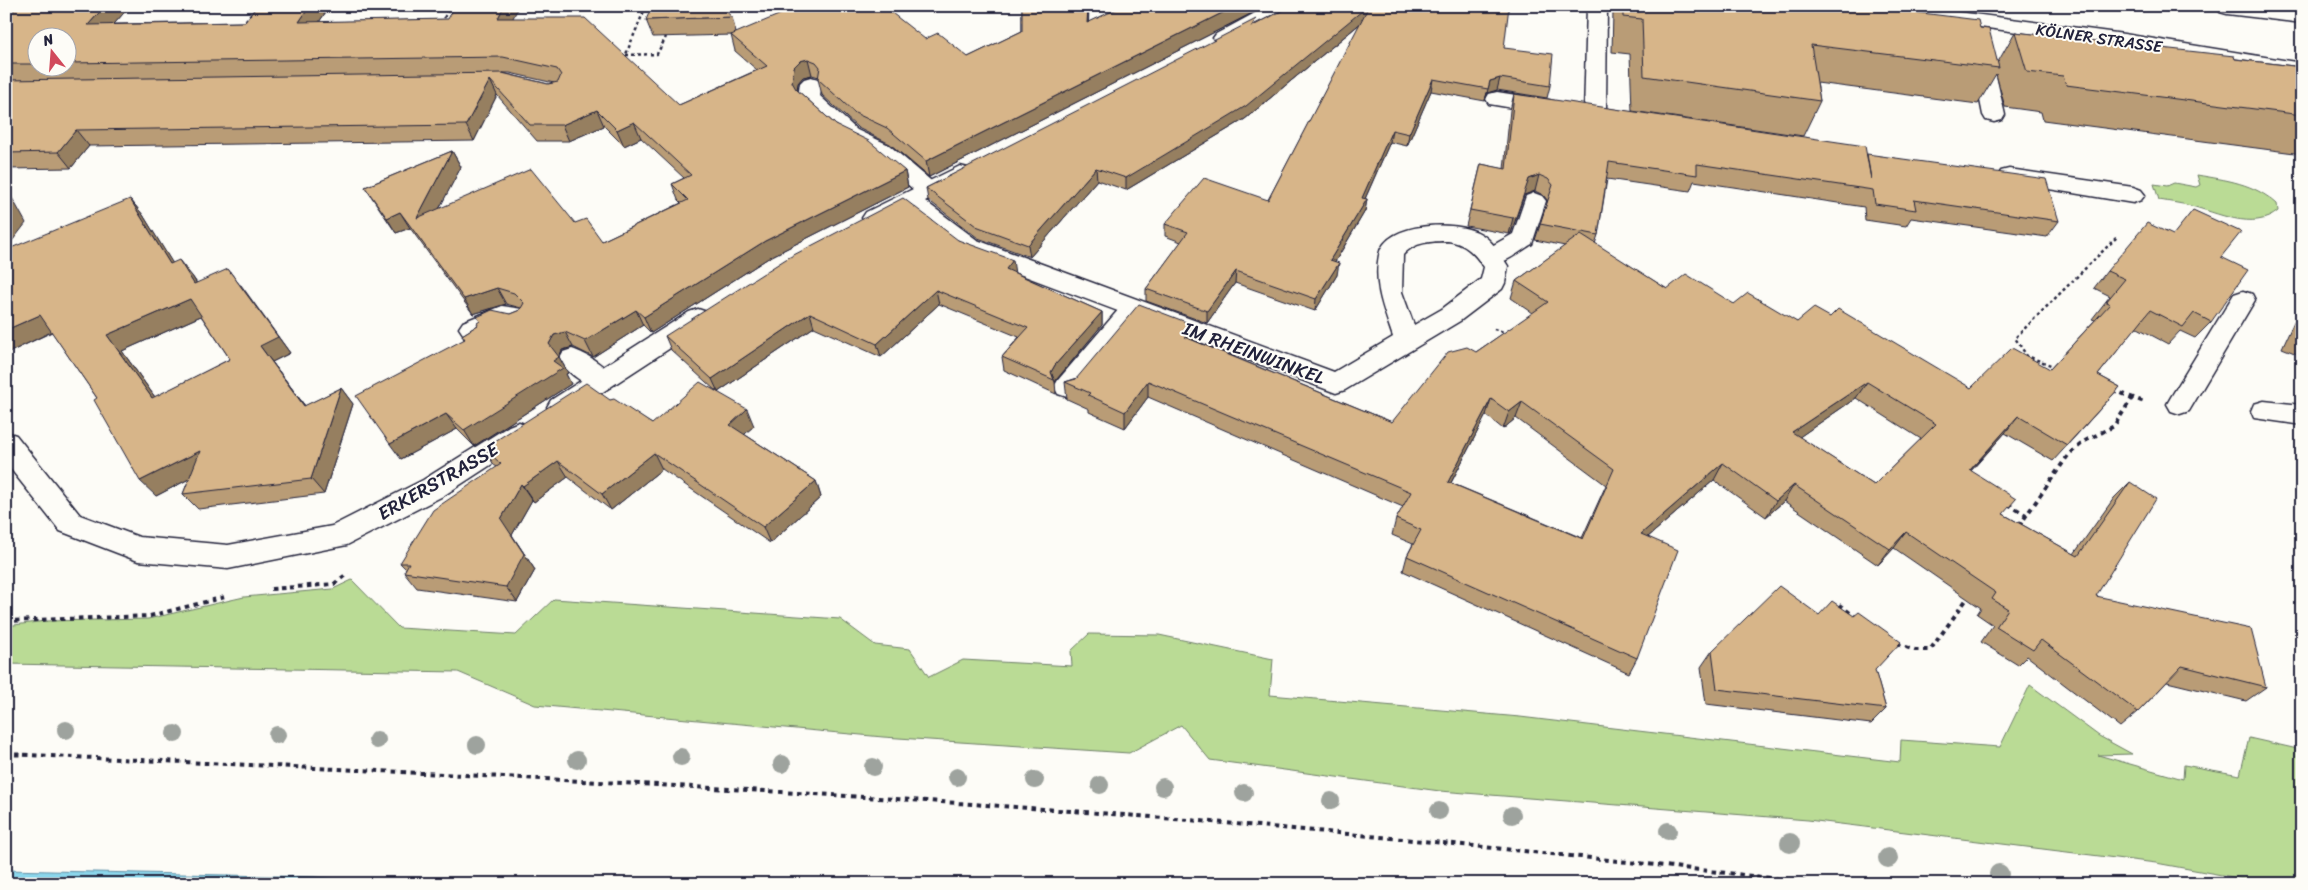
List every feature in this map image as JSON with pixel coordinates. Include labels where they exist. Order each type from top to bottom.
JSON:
[{"type":"street","points":[[1203,48],[1284,6]]},
{"type":"street","points":[[1578,111],[1596,6]]},
{"type":"street","name":"KÖLNER STRASSE","points":[[1866,6],[2124,40],[2302,69]]},
{"type":"street","points":[[2227,8],[2302,17]]},
{"type":"street","points":[[1970,20],[1994,115]]},
{"type":"street","name":"IM RHEINWINKEL","points":[[811,83],[809,98],[849,135],[882,150],[918,195],[969,246],[1336,383],[1451,315],[1493,283],[1496,266],[1490,258]]},
{"type":"street","points":[[1497,99],[1644,121]]},
{"type":"street","points":[[849,230],[981,163]]},
{"type":"street","points":[[1986,172],[2133,195]]},
{"type":"street","points":[[1406,341],[1390,292],[1389,267],[1391,254],[1403,241],[1424,234],[1449,234],[1471,239],[1485,250],[1490,258],[1524,238],[1534,201]]},
{"type":"street","points":[[2180,404],[2243,300]]},
{"type":"street","name":"ERKERSTRASSE","points":[[6,443],[70,523],[138,549],[228,557],[337,537],[432,488],[715,307]]},
{"type":"street","points":[[1067,387],[1134,308]]},
{"type":"street","points":[[472,328],[502,315],[512,314],[518,319]]},
{"type":"street","points":[[572,359],[601,380]]},
{"type":"street","points":[[2264,411],[2302,415]]},
{"type":"path","points":[[247,30],[239,30],[257,6]]},
{"type":"path","points":[[446,26],[439,27],[451,6]]},
{"type":"path","points":[[623,62],[646,6]]},
{"type":"path","points":[[254,10],[261,10]]},
{"type":"path","points":[[626,55],[657,54],[666,37]]},
{"type":"path","points":[[2064,370],[2028,356],[2015,338],[2117,237]]},
{"type":"path","points":[[1451,315],[1516,336]]},
{"type":"path","points":[[2108,389],[2150,404]]},
{"type":"path","points":[[2015,531],[2069,454],[2085,441],[2114,426],[2132,398]]},
{"type":"path","points":[[2003,501],[2026,516]]},
{"type":"path","points":[[1891,642],[1915,650],[1930,650],[1972,593]]},
{"type":"path","points":[[1839,605],[1861,621]]},
{"type":"path","points":[[6,754],[354,769],[1040,809],[1640,862],[1821,884]]},
{"type":"green space","points":[[2197,175],[2229,181],[2259,191],[2277,204],[2278,211],[2258,220],[2235,219],[2187,205],[2159,200],[2154,184],[2167,186],[2174,183],[2196,187],[2200,185]]},
{"type":"green space","points":[[352,580],[399,628],[516,635],[554,599],[840,619],[875,645],[910,649],[929,677],[963,660],[1072,666],[1071,651],[1089,634],[1159,635],[1273,659],[1270,695],[1520,717],[1900,762],[1901,740],[2000,747],[2030,685],[2099,736],[2132,754],[2098,755],[2183,779],[2184,765],[2240,775],[2249,738],[2302,750],[2302,884],[2271,884],[2156,863],[1808,820],[1440,791],[1210,760],[1181,725],[1129,753],[883,737],[535,705],[458,672],[6,664],[6,626],[46,621],[148,619],[244,597],[333,589]]},
{"type":"water","points":[[6,870],[314,877],[404,884],[6,884]]},
{"type":"building","points":[[18,6],[105,6],[88,25],[245,22],[257,6],[310,6],[299,22],[448,19],[455,6],[504,6],[498,18],[585,18],[679,105],[767,66],[731,35],[800,6],[883,6],[925,39],[938,33],[968,57],[1022,31],[1022,6],[1088,6],[1087,23],[1123,6],[1236,6],[926,161],[887,128],[855,113],[818,79],[820,67],[816,62],[808,59],[800,61],[794,67],[792,82],[796,89],[836,125],[869,141],[905,171],[765,241],[644,317],[636,310],[585,341],[565,332],[554,335],[549,344],[559,357],[553,361],[563,368],[464,430],[446,414],[390,444],[356,396],[465,339],[462,335],[478,325],[477,323],[480,321],[477,317],[492,310],[510,314],[520,310],[524,303],[514,293],[497,288],[464,299],[400,212],[387,218],[365,187],[452,151],[417,218],[531,169],[575,223],[586,219],[602,241],[688,200],[672,184],[691,175],[634,122],[617,130],[597,110],[562,125],[530,125],[490,80],[466,125],[76,130],[58,152],[6,153],[6,80],[502,73],[548,84],[558,82],[561,75],[557,69],[503,57],[78,63],[78,28],[28,28],[28,64],[6,64],[6,18]]},
{"type":"building","points":[[652,6],[720,6],[732,17],[646,20]]},
{"type":"building","points":[[1291,6],[1368,6],[1246,106],[1126,178],[1096,168],[1028,245],[976,226],[926,188],[1256,19],[1251,27]]},
{"type":"building","points":[[1369,6],[1509,6],[1504,48],[1553,54],[1550,86],[1500,78],[1490,81],[1488,89],[1433,79],[1409,134],[1392,130],[1362,198],[1367,199],[1330,260],[1339,263],[1316,299],[1236,271],[1207,311],[1146,289],[1188,232],[1165,224],[1204,178],[1268,200]]},
{"type":"building","points":[[1623,6],[1865,6],[1978,20],[1980,28],[1989,29],[1999,68],[1811,45],[1820,101],[1644,76],[1642,19],[1623,17]]},
{"type":"building","points":[[2015,32],[2234,56],[2235,59],[2302,67],[2302,115],[2066,85],[2063,76],[2027,72]]},
{"type":"building","points":[[1514,94],[1865,146],[1871,179],[1867,154],[2046,179],[2059,221],[1914,200],[1916,210],[1875,204],[1873,190],[1697,164],[1697,175],[1609,162],[1598,235],[1540,224],[1553,185],[1548,179],[1539,175],[1529,179],[1516,217],[1470,210],[1481,164],[1506,169]]},
{"type":"building","points":[[6,197],[12,208],[6,215]]},
{"type":"building","points":[[903,198],[958,240],[1013,260],[1006,269],[1102,312],[1055,365],[1051,372],[1054,380],[1002,357],[1028,328],[936,290],[877,344],[810,313],[712,379],[665,336],[786,259]]},
{"type":"building","points":[[130,199],[170,264],[179,260],[194,284],[228,269],[278,337],[260,346],[304,406],[341,388],[311,479],[183,494],[200,451],[140,481],[94,400],[97,398],[40,315],[6,330],[6,250]],"holes":[[[190,299],[230,359],[152,398],[107,335]]]},
{"type":"building","points":[[2193,210],[2241,232],[2221,257],[2248,270],[2211,322],[2194,313],[2183,327],[2150,310],[2098,375],[2120,387],[2067,445],[2018,416],[1970,470],[2016,499],[2003,514],[2078,556],[2130,482],[2156,499],[2096,596],[2251,629],[2266,687],[2182,666],[2138,712],[2041,640],[2033,650],[1996,627],[2008,609],[1992,599],[1996,593],[1906,532],[1890,549],[1794,485],[1776,501],[1723,463],[1641,534],[1678,550],[1637,658],[1407,556],[1421,530],[1396,519],[1411,492],[1148,381],[1125,412],[1065,382],[1076,379],[1139,304],[1194,325],[1185,337],[1392,422],[1448,352],[1467,347],[1476,352],[1548,302],[1516,281],[1581,234],[1667,289],[1686,274],[1734,304],[1748,293],[1797,322],[1814,308],[1830,317],[1838,309],[1971,388],[2012,348],[2050,369],[2110,304],[2106,302],[2125,279],[2107,271],[2147,223],[2173,235]],"holes":[[[1867,382],[1936,424],[1874,485],[1792,432]],[[1491,399],[1509,412],[1522,402],[1614,469],[1583,539],[1448,482]]]},
{"type":"building","points":[[700,382],[747,409],[730,425],[816,481],[763,527],[654,453],[602,494],[558,461],[523,486],[521,484],[501,519],[524,554],[506,587],[404,572],[409,563],[400,563],[433,510],[501,464],[484,448],[586,383],[610,400],[614,399],[652,424]]},
{"type":"building","points":[[1779,586],[1819,615],[1832,601],[1854,616],[1859,612],[1901,642],[1875,670],[1886,709],[1717,689],[1712,651]]}]
